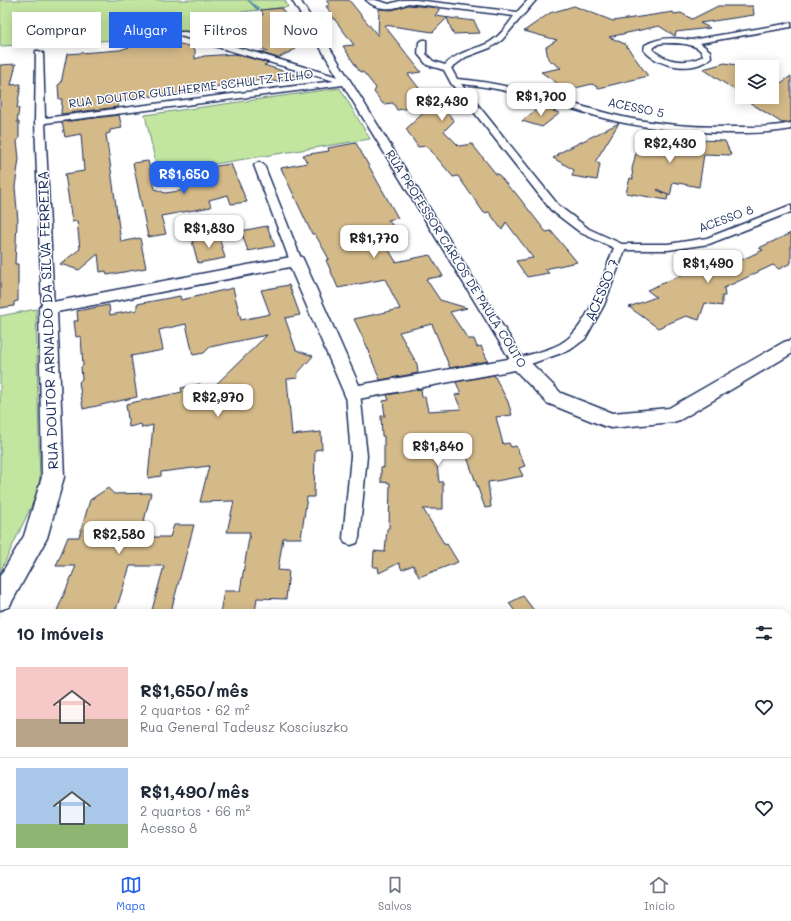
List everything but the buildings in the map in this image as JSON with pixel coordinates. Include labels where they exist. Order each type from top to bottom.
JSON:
[{"type":"street","name":"RUA PROFESSOR CARLOS DE PAULA COUTO","points":[[296,0],[519,363],[554,398],[611,421],[673,415],[791,346]]},
{"type":"street","points":[[370,0],[374,3],[386,5],[399,4],[407,0],[520,15]]},
{"type":"street","points":[[447,68],[452,61],[468,52],[492,43],[507,32],[532,0]]},
{"type":"street","points":[[689,43],[704,49],[707,53],[707,57],[695,62],[675,62],[656,57],[648,50],[648,47],[656,42],[672,40],[689,43],[791,25]]},
{"type":"street","points":[[183,34],[345,81]]},
{"type":"street","points":[[423,42],[422,54],[430,63],[447,68],[454,82],[555,208],[585,231],[620,247]]},
{"type":"street","name":"RUA DOUTOR ARNALDO DA SILVA FERREIRA","points":[[0,599],[35,538],[53,477],[40,121],[40,53]]},
{"type":"street","points":[[296,68],[320,63],[331,57]]},
{"type":"street","name":"RUA DOUTOR GUILHERME SCHULTZ FILHO","points":[[40,121],[345,81]]},
{"type":"street","name":"ACESSO 5","points":[[454,82],[488,84],[609,116],[657,126],[688,130],[774,130],[791,126]]},
{"type":"street","points":[[258,165],[296,261],[353,392],[359,456],[350,538]]},
{"type":"street","name":"ACESSO 8","points":[[620,247],[668,247],[709,241],[791,208]]},
{"type":"street","name":"ACESSO 7","points":[[519,363],[565,347],[580,336],[598,305],[620,247]]},
{"type":"street","points":[[48,308],[296,261]]},
{"type":"street","points":[[353,392],[519,363]]},
{"type":"green space","points":[[0,0],[285,0],[288,7],[241,12],[190,12],[190,32],[182,34],[182,12],[109,12],[109,40],[101,41],[101,12],[12,12],[12,45],[0,46]]},
{"type":"green space","points":[[340,88],[370,139],[158,173],[145,115]]},
{"type":"green space","points":[[36,309],[40,488],[0,572],[0,316]]},
{"type":"waterway","points":[[248,0],[258,9]]}]
